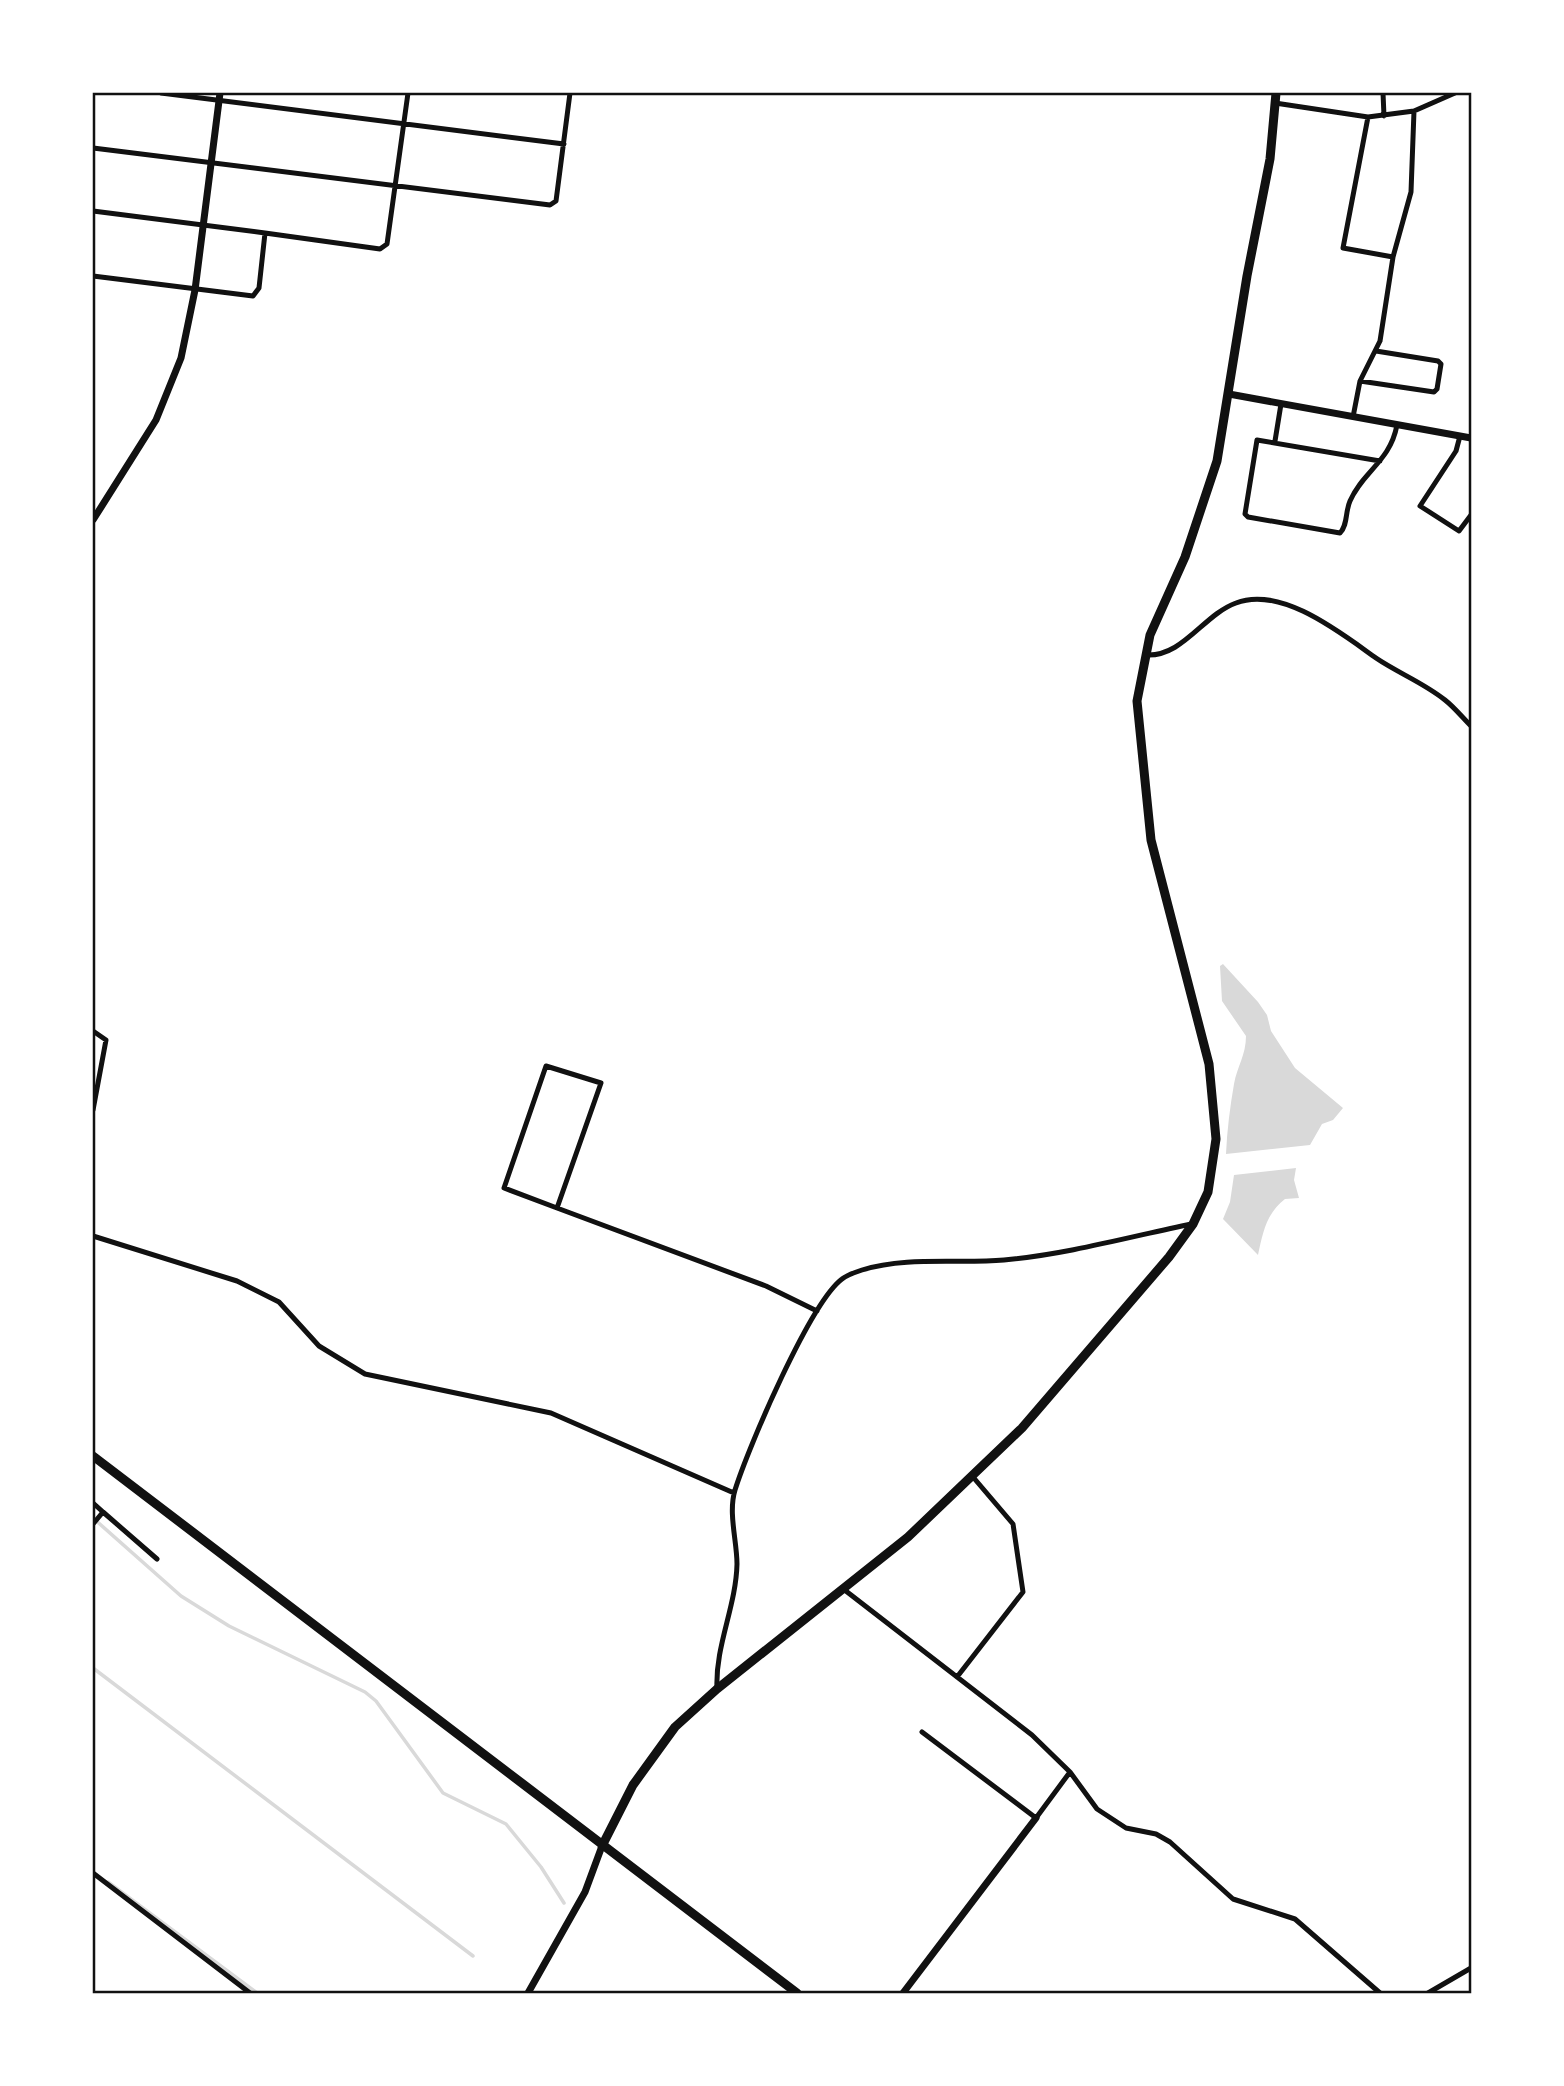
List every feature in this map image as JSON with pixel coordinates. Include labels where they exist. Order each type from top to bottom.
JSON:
[{"type":"highway","points":[[602,1846],[652,1754],[675,1727],[716,1689],[908,1537],[973,1478],[1031,1418],[1170,1257],[1193,1224],[1208,1192],[1214,1166],[1209,1064],[1151,840],[1137,724],[1144,655],[1197,524],[1217,461],[1247,276],[1268,170],[1275,98]]},
{"type":"highway","points":[[93,1456],[797,1993]]},
{"type":"street","points":[[161,93],[220,97],[564,144]]},
{"type":"street","points":[[93,211],[380,249],[387,244],[408,93]]},
{"type":"street","points":[[93,148],[550,205],[555,201],[570,93]]},
{"type":"street","points":[[1383,93],[1384,116]]},
{"type":"street","points":[[1275,98],[1368,117],[1414,111],[1455,93]]},
{"type":"street","points":[[93,520],[145,440],[169,392],[184,347],[195,290],[220,97]]},
{"type":"street","points":[[1353,417],[1360,381],[1376,351],[1383,325],[1393,257],[1411,192],[1414,111]]},
{"type":"street","points":[[1368,117],[1343,247],[1393,257]]},
{"type":"street","points":[[93,276],[253,296],[260,288],[265,233]]},
{"type":"street","points":[[1360,381],[1434,392],[1437,390],[1441,364],[1438,361],[1376,351]]},
{"type":"street","points":[[1229,394],[1471,438]]},
{"type":"street","points":[[1275,441],[1281,404]]},
{"type":"street","points":[[1380,461],[1257,440],[1245,514],[1248,517],[1340,533],[1350,501],[1393,445],[1397,425]]},
{"type":"street","points":[[1460,436],[1456,451],[1420,506],[1458,531],[1471,515]]},
{"type":"street","points":[[1144,655],[1170,652],[1222,609],[1247,600],[1269,600],[1339,630],[1377,658],[1445,700],[1471,726]]},
{"type":"street","points":[[93,1031],[106,1040],[93,1110]]},
{"type":"street","points":[[557,1208],[601,1083],[546,1066],[504,1188],[557,1208],[766,1286],[817,1311]]},
{"type":"street","points":[[716,1689],[716,1668],[734,1595],[737,1564],[734,1493],[787,1364],[817,1311],[842,1279],[862,1270],[889,1265],[1004,1260],[1086,1249],[1193,1224]]},
{"type":"street","points":[[93,1236],[247,1286],[279,1302],[318,1346],[365,1374],[551,1413],[734,1493]]},
{"type":"street","points":[[957,1677],[1023,1592],[1013,1524],[973,1478]]},
{"type":"street","points":[[93,1503],[157,1559]]},
{"type":"street","points":[[93,1524],[103,1512]]},
{"type":"street","points":[[842,1588],[1032,1735],[1070,1772],[1097,1810],[1126,1828],[1156,1834],[1170,1842],[1233,1899],[1295,1919],[1380,1993]]},
{"type":"street","points":[[922,1732],[1036,1818]]},
{"type":"street","points":[[903,1993],[1070,1772]]},
{"type":"street","points":[[528,1993],[585,1892],[602,1846]]},
{"type":"street","points":[[93,1873],[250,1993]]},
{"type":"street","points":[[1429,1993],[1471,1968]]},
{"type":"shaded area","points":[[1223,964],[1267,1015],[1271,1031],[1295,1068],[1343,1108],[1333,1120],[1322,1124],[1310,1145],[1226,1154],[1234,1084],[1245,1049],[1246,1036],[1222,1001],[1220,966]]},
{"type":"shaded area","points":[[1296,1168],[1294,1180],[1299,1198],[1285,1199],[1273,1211],[1258,1255],[1223,1219],[1230,1202],[1234,1175]]},
{"type":"waterway","points":[[93,1518],[181,1596],[229,1626],[365,1692],[376,1701],[443,1793],[506,1824],[541,1867],[564,1903]]},
{"type":"waterway","points":[[93,1668],[473,1956]]},
{"type":"waterway","points":[[108,1882],[257,1993]]}]
